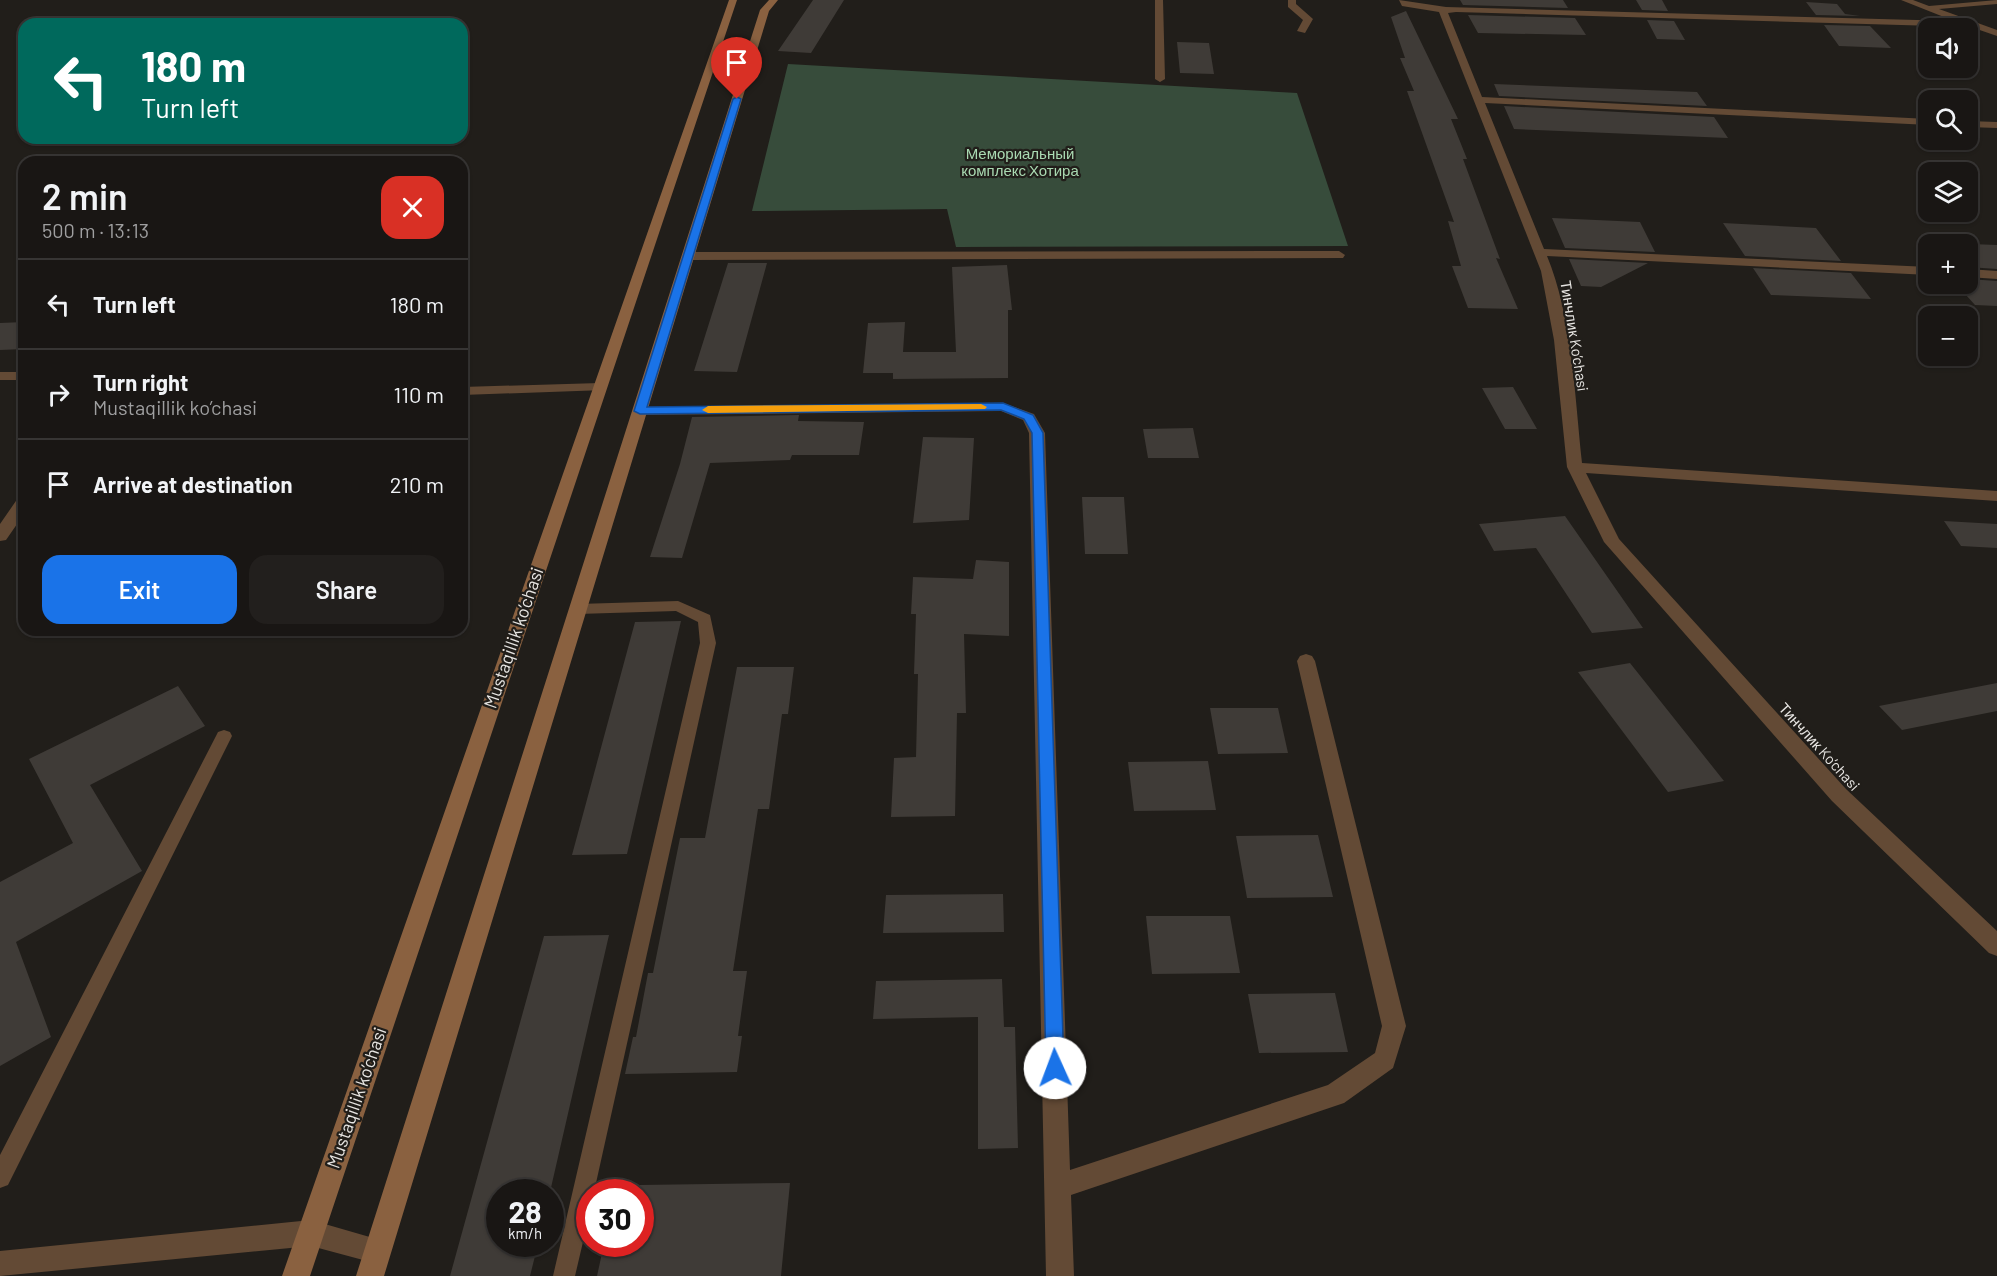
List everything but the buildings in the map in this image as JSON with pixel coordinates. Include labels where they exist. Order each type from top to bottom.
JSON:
[{"type":"main road","name":"Mustaqillik ko’chasi","points":[[296,1276],[733,0]]},
{"type":"main road","points":[[370,1276],[765,10],[774,0]]},
{"type":"street","points":[[1159,0],[1160,79]]},
{"type":"street","points":[[1292,0],[1291,4],[1308,19],[1302,32]]},
{"type":"street","points":[[1403,0],[1405,4],[1446,10],[1918,23]]},
{"type":"street","points":[[1905,0],[1956,18]]},
{"type":"street","points":[[1927,8],[1997,1]]},
{"type":"street","name":"Тинчлик Ko’chasi","points":[[1446,10],[1443,13],[1547,271],[1561,339],[1575,467],[1612,542],[1839,795],[1997,946]]},
{"type":"street","points":[[1978,26],[1997,33]]},
{"type":"street","points":[[1479,100],[1918,121]]},
{"type":"street","points":[[1978,124],[1997,125]]},
{"type":"street","points":[[1539,252],[1918,271]]},
{"type":"street","points":[[688,256],[1339,255]]},
{"type":"street","points":[[1978,274],[1997,275]]},
{"type":"street","points":[[468,391],[600,387]]},
{"type":"street","points":[[640,411],[1003,407],[1029,417],[1037,433],[1060,1276]]},
{"type":"street","points":[[1575,467],[1997,496]]},
{"type":"street","points":[[0,536],[18,510]]},
{"type":"street","points":[[1059,1186],[1335,1095],[1385,1060],[1394,1026],[1306,661]]},
{"type":"street","points":[[0,1264],[311,1233],[378,1251]]},
{"type":"lane","points":[[0,376],[18,376]]},
{"type":"lane","points":[[564,1276],[708,643],[705,619],[678,606],[578,609]]},
{"type":"lane","points":[[0,1177],[224,736]]},
{"type":"green space","name":"Мемориальный комплекс Хотира","points":[[788,64],[1297,93],[1348,246],[956,247],[947,209],[752,211]]},
{"type":"slow traffic","points":[[708,410],[981,407]]},
{"type":"route","points":[[737,99],[640,411],[1003,407],[1029,417],[1037,433],[1055,1068]]}]
